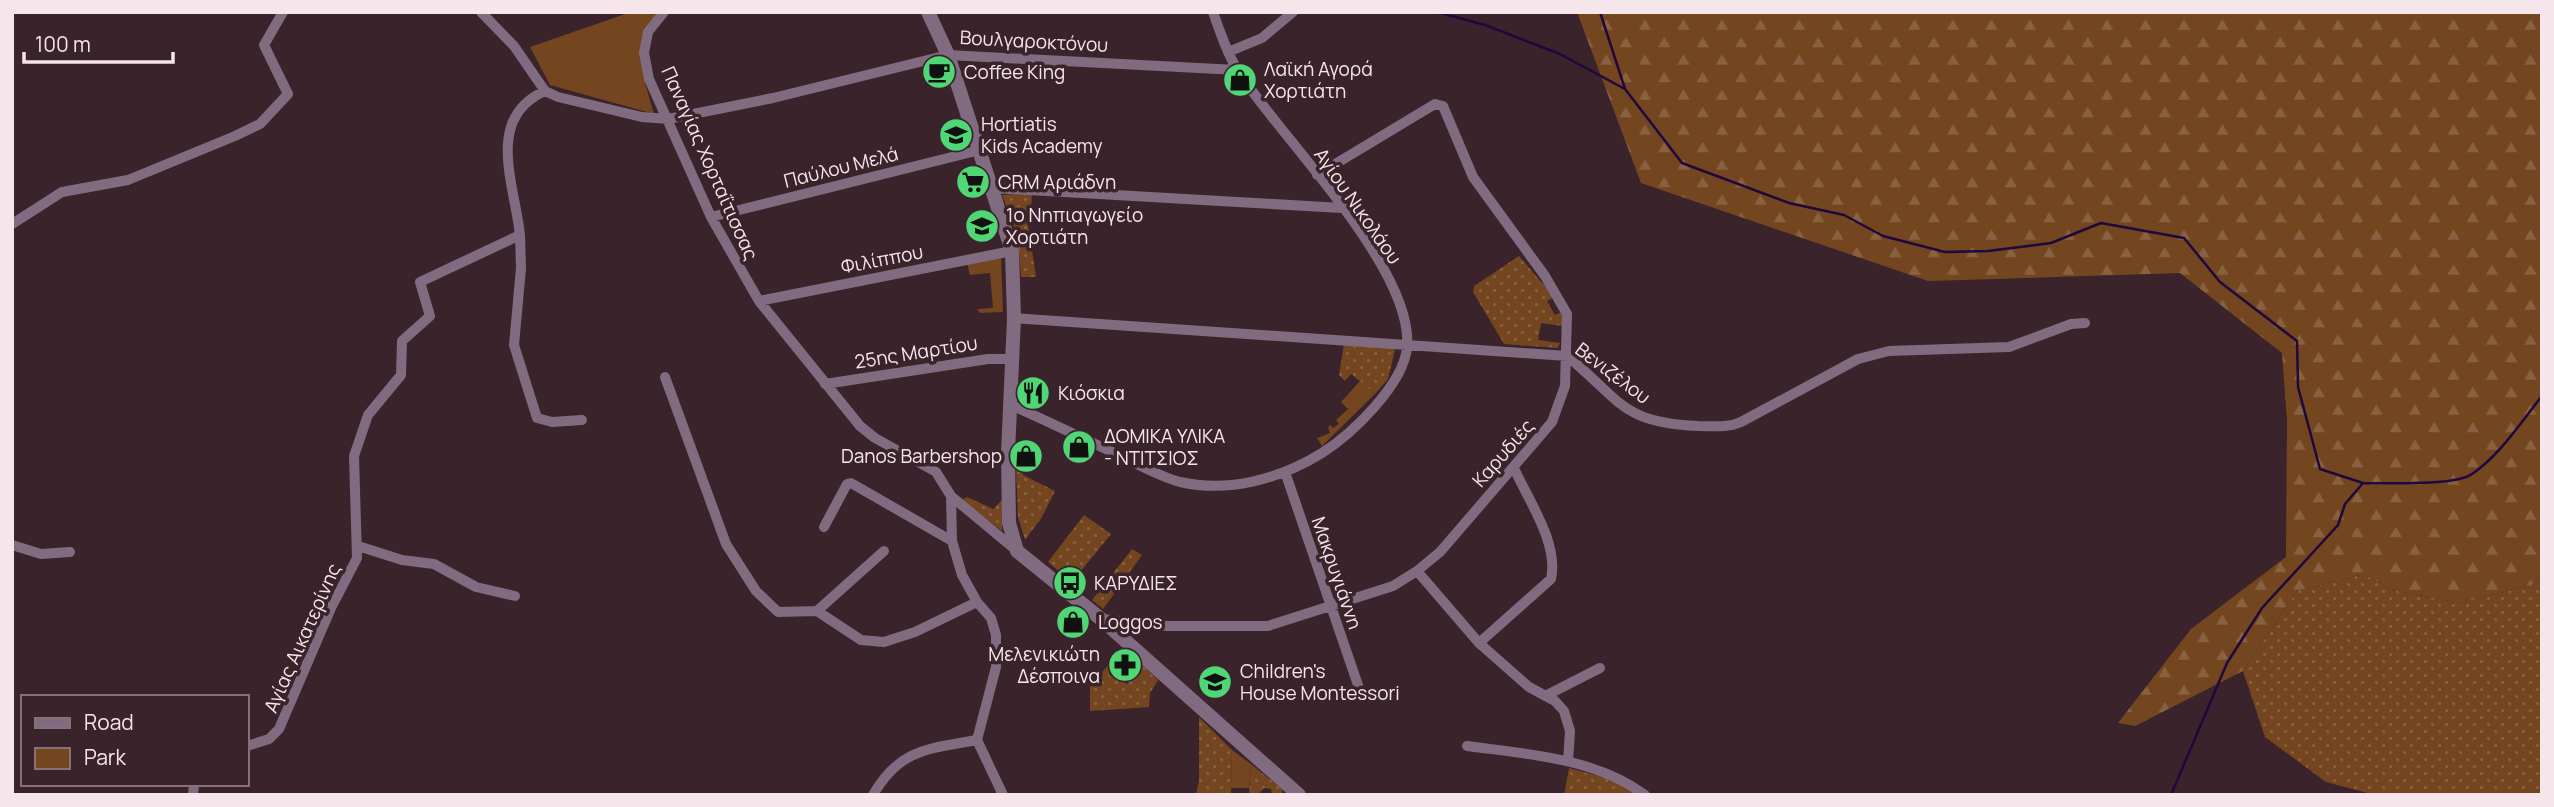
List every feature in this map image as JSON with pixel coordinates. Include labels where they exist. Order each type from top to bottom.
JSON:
[{"type":"street","points":[[12,224],[62,192],[128,180],[260,124],[288,94],[264,45],[283,12]]},
{"type":"street","points":[[481,12],[514,46],[545,91],[525,102],[508,135],[506,152],[520,235],[521,268],[514,345],[537,418],[552,422],[582,420]]},
{"type":"street","points":[[928,12],[948,55],[1012,251],[1014,318],[1009,523],[1017,551],[1101,619],[1299,795]]},
{"type":"street","name":"Αγίου Νικολάου","points":[[1213,12],[1237,70],[1342,208],[1390,283],[1403,320],[1407,345]]},
{"type":"street","points":[[1228,52],[1262,38],[1293,12]]},
{"type":"street","name":"Παναγίας Χορταΐτισσας","points":[[668,13],[648,32],[644,52],[649,79],[711,218],[759,301],[860,426],[875,438],[936,472],[951,496],[1017,551]]},
{"type":"street","name":"Βουλγαροκτόνου","points":[[545,91],[558,97],[629,114],[668,119],[773,98],[948,55],[1237,70]]},
{"type":"street","name":"Καρυδιές","points":[[1101,619],[1167,626],[1268,626],[1393,586],[1418,571],[1440,552],[1552,422],[1565,386],[1567,314],[1545,276],[1473,177],[1443,106],[1435,104],[1317,175]]},
{"type":"street","name":"Παύλου Μελά","points":[[711,218],[980,150]]},
{"type":"street","points":[[993,188],[1342,208]]},
{"type":"street","name":"Αγίας Αικατερίνης","points":[[248,746],[269,738],[279,729],[331,608],[353,570],[358,546],[354,456],[368,415],[401,375],[402,341],[430,316],[420,282],[520,235]]},
{"type":"street","name":"Φιλίππου","points":[[759,301],[1012,251]]},
{"type":"street","name":"Βενιζέλου","points":[[1014,318],[1567,356],[1629,412],[1637,416],[1659,423],[1732,426],[1858,359],[1889,351],[2009,347],[2071,324],[2085,323]]},
{"type":"street","points":[[1011,405],[1181,482],[1234,485],[1285,472],[1328,449],[1368,413],[1400,369],[1407,345]]},
{"type":"street","name":"25ης Μαρτίου","points":[[825,384],[988,359],[1012,359]]},
{"type":"street","points":[[665,377],[726,544],[748,580],[779,612],[817,611],[861,640],[884,642],[915,632],[977,602]]},
{"type":"street","points":[[1479,643],[1544,586],[1551,579],[1553,570],[1552,553],[1514,468]]},
{"type":"street","name":"Μακρυγιάννη","points":[[1285,472],[1358,685]]},
{"type":"street","points":[[824,527],[847,484],[851,483],[952,541]]},
{"type":"street","points":[[951,496],[952,541],[962,575],[977,602],[991,618],[996,635],[996,667],[977,740],[1003,795]]},
{"type":"street","points":[[12,545],[41,554],[70,552]]},
{"type":"street","points":[[358,546],[402,560],[434,564],[476,587],[515,596]]},
{"type":"street","points":[[817,611],[884,551]]},
{"type":"street","points":[[1418,571],[1479,643],[1494,652],[1529,687],[1545,695],[1564,711],[1570,731],[1568,761]]},
{"type":"street","points":[[1545,695],[1600,668]]},
{"type":"street","points":[[873,795],[885,775],[918,750],[977,740]]},
{"type":"street","points":[[1467,746],[1568,761],[1625,780],[1645,795]]},
{"type":"green space","points":[[631,12],[660,14],[645,29],[645,83],[654,114],[550,85],[530,47]]},
{"type":"green space","points":[[1577,12],[2542,12],[2542,582],[2461,603],[2392,590],[2364,574],[2297,591],[2243,671],[2135,726],[2118,723],[2191,629],[2286,557],[2287,420],[2282,353],[2180,273],[1928,281],[1641,183]]},
{"type":"green space","points":[[1032,193],[1031,210],[1026,214],[1029,231],[1016,232],[1002,195]]},
{"type":"green space","points":[[1030,237],[1036,277],[1021,277],[1018,239]]},
{"type":"green space","points":[[1001,256],[1003,312],[980,313],[977,309],[993,308],[990,273],[970,275],[967,263]]},
{"type":"green space","points":[[1519,256],[1554,297],[1547,301],[1555,315],[1562,312],[1562,326],[1541,323],[1538,340],[1560,343],[1558,348],[1504,344],[1473,292],[1474,286]]},
{"type":"green space","points":[[1344,344],[1391,346],[1395,350],[1388,379],[1375,394],[1351,374],[1345,381],[1339,375]]},
{"type":"green space","points":[[1360,381],[1375,394],[1322,446],[1317,438],[1330,433],[1328,427],[1331,425],[1333,428],[1339,424],[1336,420],[1348,409],[1341,402]]},
{"type":"green space","points":[[1016,468],[1022,469],[1023,475],[1055,491],[1042,517],[1025,540],[1018,517]]},
{"type":"green space","points":[[967,497],[993,509],[1002,500],[1002,531],[962,500]]},
{"type":"green space","points":[[1084,515],[1111,534],[1072,582],[1048,562]]},
{"type":"green space","points":[[1132,549],[1142,555],[1103,609],[1092,600]]},
{"type":"green space","points":[[2364,574],[2392,590],[2461,603],[2542,582],[2542,795],[2375,795],[2326,782],[2265,737],[2243,671],[2297,591]]},
{"type":"green space","points":[[1119,653],[1109,675],[1128,684],[1138,661],[1158,680],[1150,693],[1149,707],[1090,711],[1090,686]]},
{"type":"green space","points":[[1199,717],[1232,750],[1231,795],[1196,795],[1199,781]]},
{"type":"green space","points":[[1232,750],[1251,764],[1249,788],[1231,788]]},
{"type":"green space","points":[[1251,764],[1282,789],[1282,795],[1272,795],[1271,789],[1264,788],[1259,794],[1249,795]]},
{"type":"green space","points":[[1569,768],[1621,782],[1639,795],[1564,795]]},
{"type":"waterway","points":[[1437,12],[1485,25],[1560,54],[1625,89],[1682,163],[1789,203],[1844,215],[1883,236],[1945,252],[1988,251],[2051,243],[2101,223],[2184,238],[2220,282],[2297,341],[2298,387],[2320,469],[2363,483]]},
{"type":"waterway","points":[[1600,12],[1625,89]]},
{"type":"waterway","points":[[2171,795],[2227,663],[2262,608],[2338,525],[2345,504],[2363,483],[2436,482],[2472,474],[2501,448],[2542,396]]},
{"type":"place","name":"Coffee King","points":[[939,72]]},
{"type":"place","name":"Λαϊκή Αγορά Χορτιάτη","points":[[1240,80]]},
{"type":"place","name":"Hortiatis Kids Academy","points":[[956,135]]},
{"type":"place","name":"CRM Αριάδνη","points":[[973,182]]},
{"type":"place","name":"1ο Νηπιαγωγείο Χορτιάτη","points":[[982,226]]},
{"type":"place","name":"Κιόσκια","points":[[1033,393]]},
{"type":"place","name":"ΔΟΜΙΚΑ ΥΛΙΚΑ - ΝΤΙΤΣΙΟΣ","points":[[1079,447]]},
{"type":"place","name":"Danos Barbershop","points":[[1026,456]]},
{"type":"place","name":"ΚΑΡΥΔΙΕΣ","points":[[1070,583]]},
{"type":"place","name":"Loggos","points":[[1073,622]]},
{"type":"place","name":"Μελενικιώτη Δέσποινα","points":[[1125,665]]},
{"type":"place","name":"Children's House Montessori","points":[[1215,682]]}]
